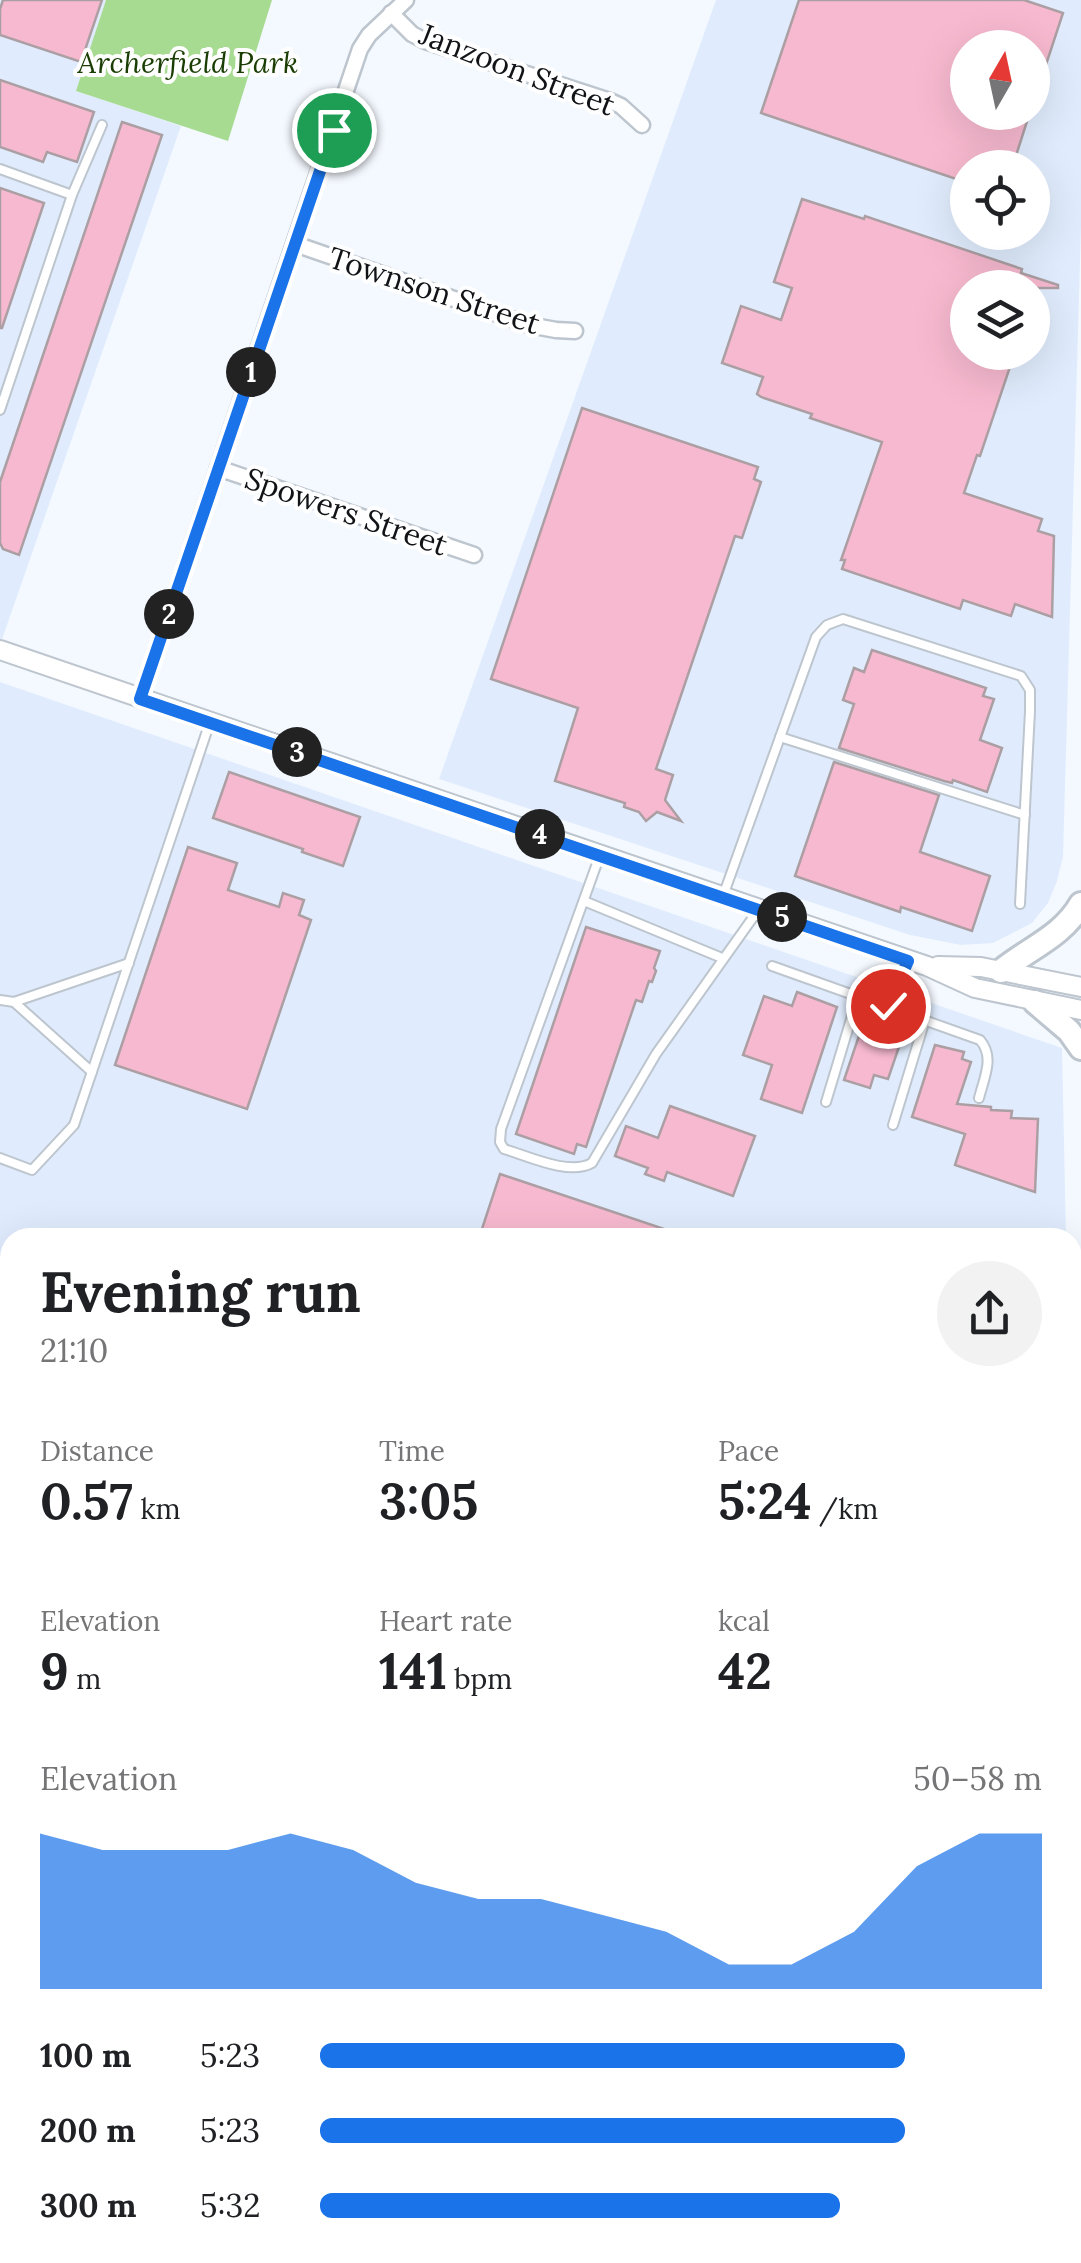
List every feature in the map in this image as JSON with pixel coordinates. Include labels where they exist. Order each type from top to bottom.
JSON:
[{"type":"highway","points":[[1001,970],[1056,934],[1081,904]]},
{"type":"highway","points":[[1035,1002],[1069,1031],[1081,1048]]},
{"type":"street","points":[[140,699],[360,50],[406,0]]},
{"type":"street","name":"Janzoon Street","points":[[391,14],[418,38],[610,102],[642,125]]},
{"type":"street","name":"Townson Street","points":[[294,244],[530,325],[575,331]]},
{"type":"street","name":"Spowers Street","points":[[218,468],[474,555]]},
{"type":"street","points":[[0,650],[927,966],[975,988],[1081,1010]]},
{"type":"street","points":[[927,966],[981,967],[1081,987]]},
{"type":"lane","points":[[0,410],[72,195],[102,125]]},
{"type":"lane","points":[[0,169],[72,195]]},
{"type":"lane","points":[[723,896],[816,636],[826,624],[843,619],[1021,676],[1030,690],[1020,904]]},
{"type":"lane","points":[[0,1158],[32,1170],[74,1125],[210,722]]},
{"type":"lane","points":[[780,737],[1025,815]]},
{"type":"lane","points":[[600,855],[501,1130],[504,1149],[569,1168],[582,1170],[592,1163],[656,1054],[759,909]]},
{"type":"lane","points":[[584,901],[722,958]]},
{"type":"lane","points":[[888,1006],[908,961]]},
{"type":"lane","points":[[0,1000],[14,1002],[129,963]]},
{"type":"lane","points":[[772,966],[980,1040],[988,1049],[989,1058],[979,1098]]},
{"type":"lane","points":[[826,1102],[858,996]]},
{"type":"lane","points":[[14,1002],[92,1072]]},
{"type":"lane","points":[[893,1125],[926,1020]]},
{"type":"shaded area","points":[[0,0],[106,0],[77,91],[181,126],[0,645]]},
{"type":"shaded area","points":[[716,0],[1081,0],[1081,227],[1063,857],[1048,903],[1032,923],[993,943],[961,945],[910,935],[439,779]]},
{"type":"shaded area","points":[[0,682],[1062,1048],[1066,1228],[0,1228]]},
{"type":"green space","name":"Archerfield Park","points":[[106,0],[272,0],[228,141],[76,91]]},
{"type":"building","points":[[3,0],[102,0],[81,62],[0,35]]},
{"type":"building","points":[[799,0],[1024,0],[1063,13],[1050,52],[1050,30],[950,30],[950,130],[1024,130],[1018,150],[950,150],[950,177],[761,113]]},
{"type":"building","points":[[0,80],[94,112],[77,162],[47,152],[43,162],[0,147]]},
{"type":"building","points":[[122,122],[162,135],[19,555],[3,549],[0,543],[0,482]]},
{"type":"building","points":[[0,188],[44,203],[2,328],[0,328]]},
{"type":"building","points":[[802,199],[950,245],[950,250],[966,250],[1022,269],[950,270],[950,370],[1009,370],[964,493],[1042,519],[1038,531],[1054,536],[1052,617],[1015,604],[1011,616],[963,600],[960,609],[842,569],[845,560],[841,560],[882,442],[761,397],[757,394],[763,377],[722,363],[741,306],[781,320],[792,288],[774,282]]},
{"type":"building","points":[[582,408],[758,467],[754,479],[761,482],[742,538],[735,536],[656,769],[673,775],[665,800],[681,821],[657,812],[646,821],[639,812],[624,807],[625,803],[555,781],[578,708],[491,679]]},
{"type":"building","points":[[872,650],[986,688],[983,696],[994,699],[980,740],[1002,748],[987,792],[839,748],[854,704],[843,700],[854,668],[864,672]]},
{"type":"building","points":[[834,762],[939,795],[920,852],[990,876],[972,931],[901,907],[900,912],[795,876]]},
{"type":"building","points":[[229,772],[360,817],[343,866],[213,818]]},
{"type":"building","points":[[188,847],[237,863],[228,890],[279,907],[283,893],[304,900],[299,915],[311,920],[247,1109],[115,1065]]},
{"type":"building","points":[[586,927],[660,951],[652,982],[649,981],[642,1002],[636,1000],[586,1147],[577,1144],[574,1154],[516,1134]]},
{"type":"building","points":[[797,992],[837,1007],[802,1113],[761,1099],[772,1065],[743,1055],[764,996],[792,1006]]},
{"type":"building","points":[[868,1019],[901,1031],[902,1038],[888,1079],[874,1075],[870,1088],[844,1080]]},
{"type":"building","points":[[935,1045],[964,1052],[962,1059],[971,1062],[957,1104],[1012,1111],[1011,1118],[1038,1119],[1035,1192],[955,1165],[965,1134],[912,1117]]},
{"type":"building","points":[[670,1106],[755,1136],[733,1196],[667,1172],[664,1181],[645,1174],[648,1168],[615,1156],[626,1126],[658,1138]]},
{"type":"building","points":[[500,1174],[661,1228],[482,1228]]},
{"type":"route","points":[[334,130],[140,699],[908,961],[888,1006]]}]
